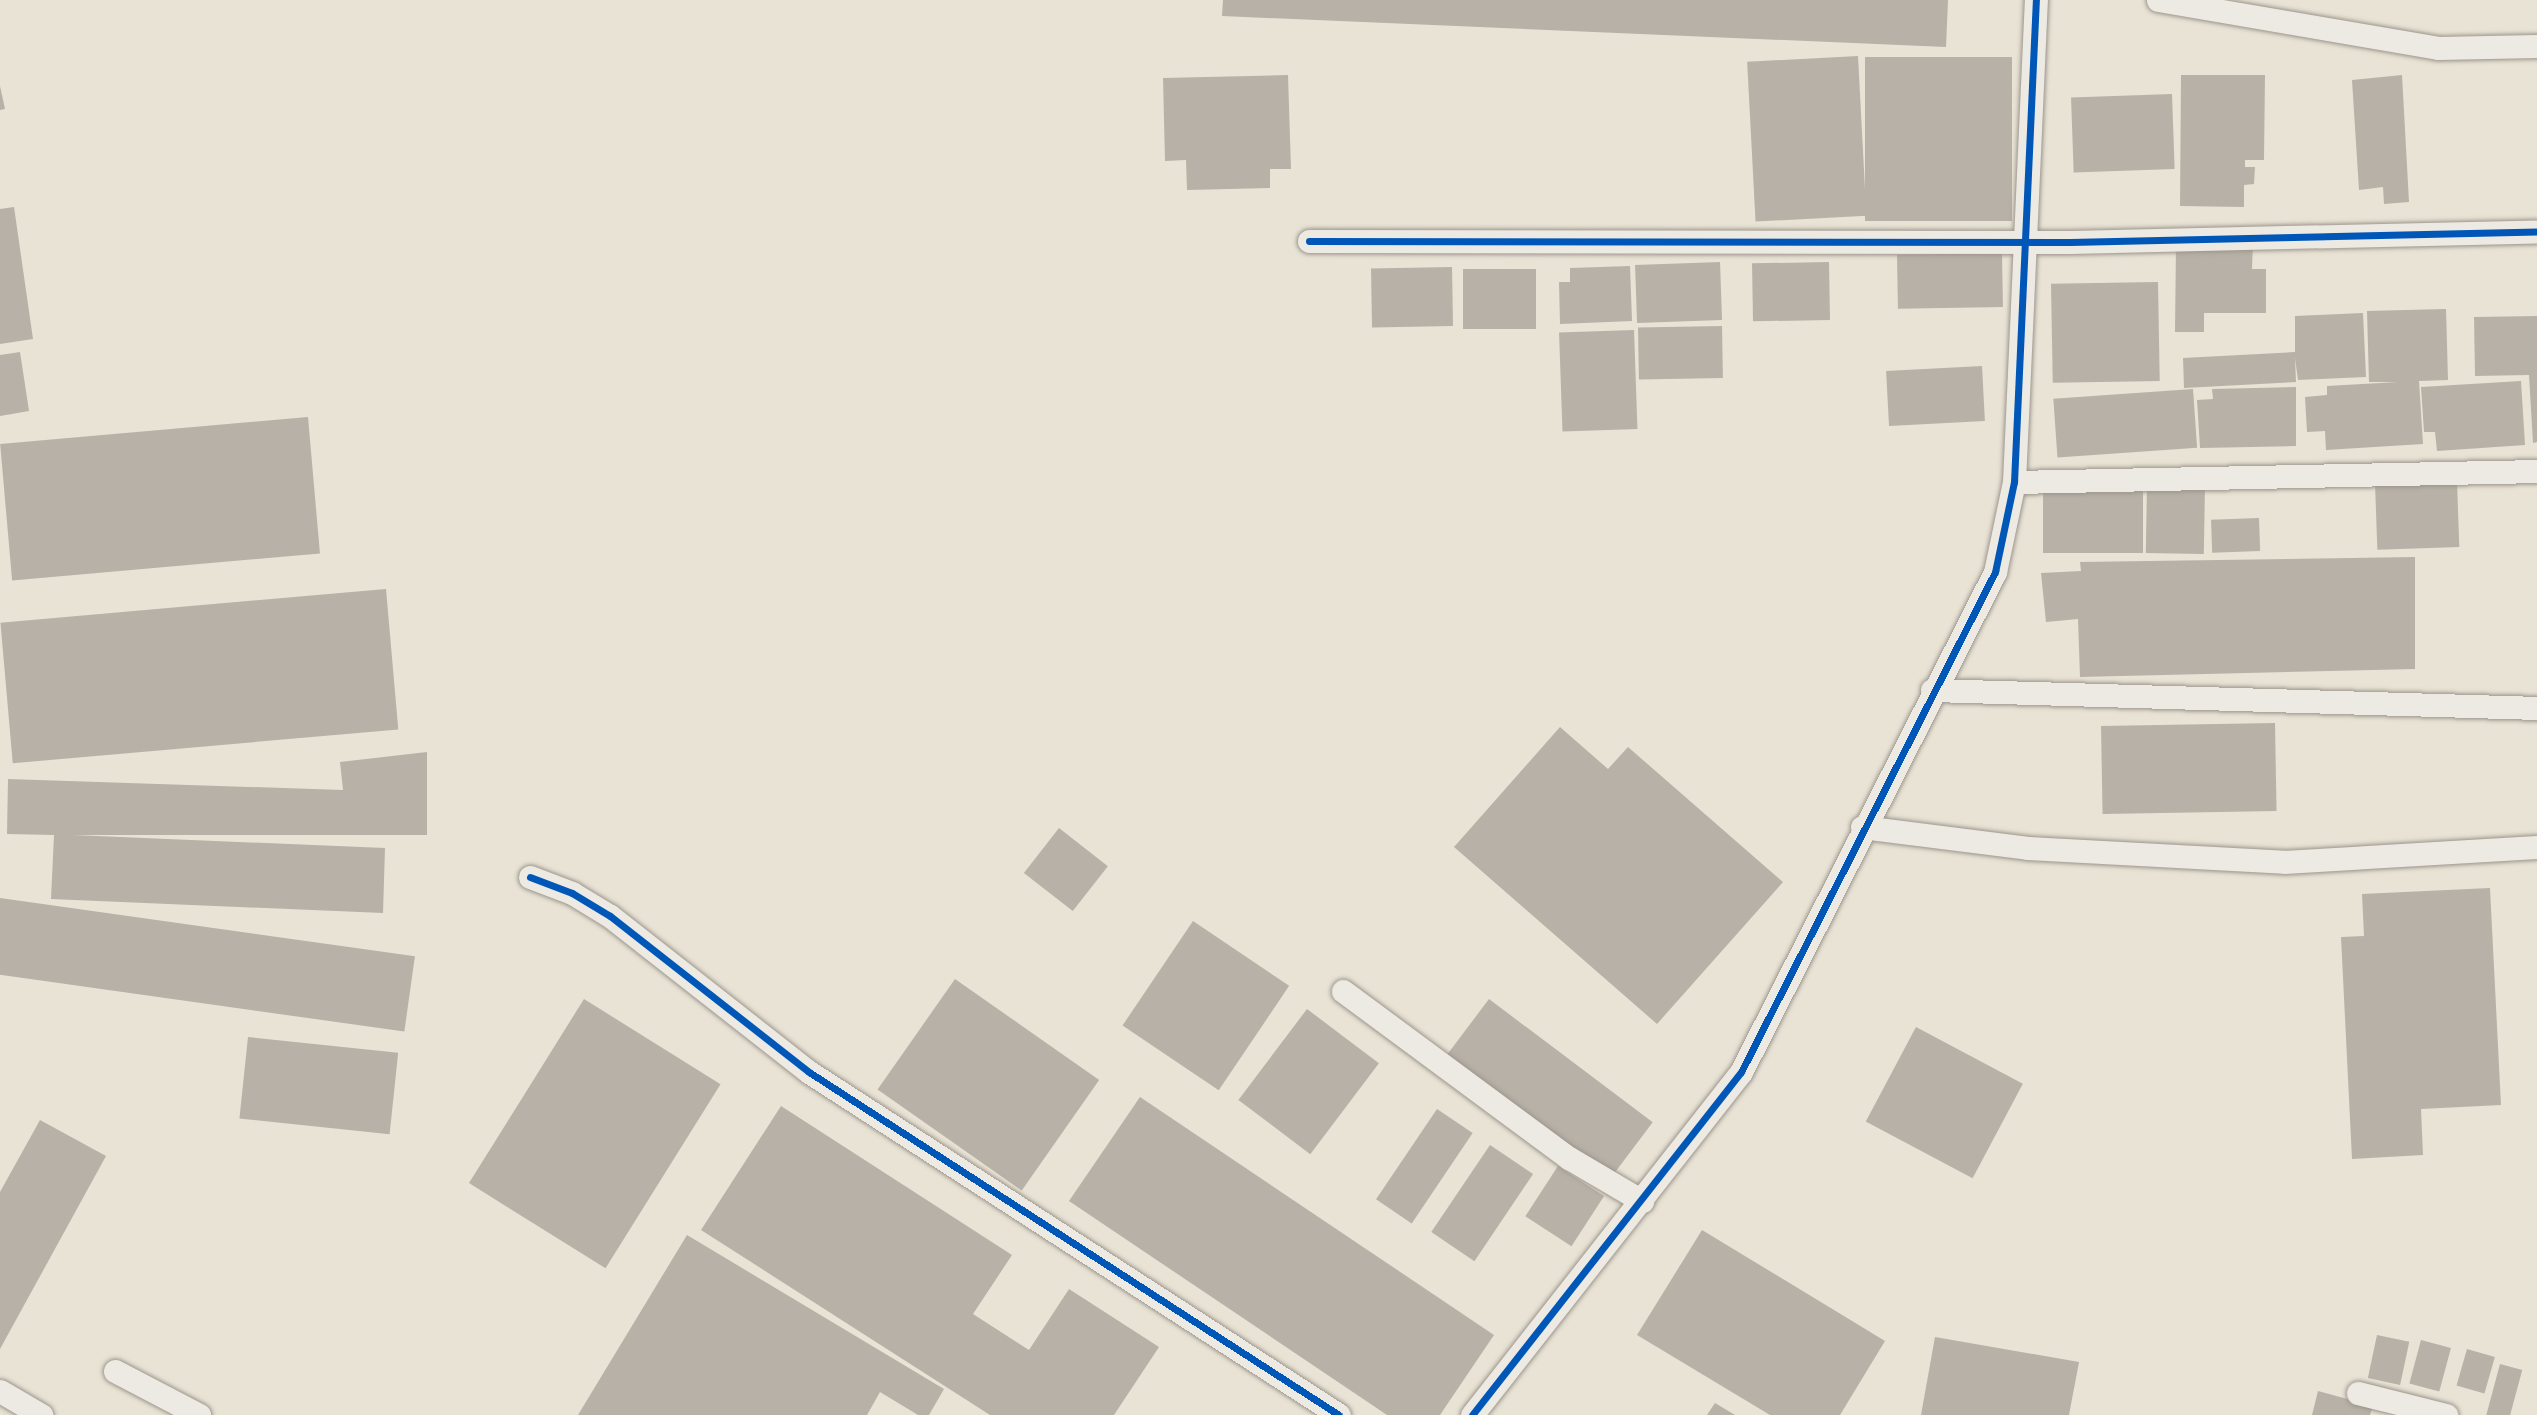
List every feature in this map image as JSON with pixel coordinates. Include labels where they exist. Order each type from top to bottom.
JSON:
[{"type":"street","points":[[1472,1415],[1741,1072],[1862,827],[1995,572],[2014,482],[2036,0]]},
{"type":"street","points":[[2158,0],[2438,48],[2537,46]]},
{"type":"street","points":[[1309,241],[2027,242],[2537,231]]},
{"type":"street","points":[[2014,482],[2537,471]]},
{"type":"street","points":[[1932,690],[2537,708]]},
{"type":"street","points":[[1862,827],[2028,848],[2284,862],[2537,846]]},
{"type":"street","points":[[530,877],[572,893],[610,916],[809,1072],[1339,1415]]},
{"type":"street","points":[[1343,991],[1569,1158],[1642,1201]]},
{"type":"street","points":[[115,1371],[199,1415]]},
{"type":"street","points":[[0,1391],[41,1415]]},
{"type":"street","points":[[2358,1393],[2446,1415]]},
{"type":"building","points":[[1223,0],[1948,0],[1946,47],[1222,16]]},
{"type":"building","points":[[1858,56],[1866,216],[1756,222],[1747,62]]},
{"type":"building","points":[[1865,57],[2012,57],[2012,221],[1865,221]]},
{"type":"building","points":[[1288,75],[1291,169],[1270,169],[1270,188],[1187,190],[1186,160],[1165,161],[1163,78]]},
{"type":"building","points":[[2181,75],[2265,75],[2264,160],[2245,160],[2245,167],[2255,167],[2254,184],[2244,185],[2244,207],[2180,206]]},
{"type":"building","points":[[2402,75],[2409,202],[2384,204],[2383,187],[2359,190],[2352,80]]},
{"type":"building","points":[[0,86],[5,109],[0,110]]},
{"type":"building","points":[[2172,94],[2175,169],[2074,172],[2071,98]]},
{"type":"building","points":[[14,207],[33,339],[0,344],[0,209]]},
{"type":"building","points":[[2176,243],[2253,243],[2252,269],[2266,269],[2266,313],[2204,313],[2204,332],[2175,332]]},
{"type":"building","points":[[2002,253],[2003,307],[1898,309],[1897,255]]},
{"type":"building","points":[[1720,262],[1722,320],[1637,323],[1635,265]]},
{"type":"building","points":[[1829,262],[1830,320],[1753,321],[1752,263]]},
{"type":"building","points":[[1630,266],[1632,321],[1560,324],[1559,282],[1570,282],[1570,268]]},
{"type":"building","points":[[1452,267],[1453,326],[1372,327],[1371,268]]},
{"type":"building","points":[[1463,269],[1536,269],[1536,329],[1463,329]]},
{"type":"building","points":[[2158,282],[2160,381],[2053,383],[2051,284]]},
{"type":"building","points":[[2446,309],[2448,380],[2419,381],[2423,444],[2326,450],[2325,431],[2307,432],[2305,397],[2327,395],[2327,386],[2398,382],[2369,382],[2367,311]]},
{"type":"building","points":[[2363,313],[2366,377],[2298,380],[2295,358],[2296,382],[2184,388],[2183,358],[2295,352],[2295,316]]},
{"type":"building","points":[[2537,316],[2537,442],[2533,443],[2529,375],[2475,376],[2474,317]]},
{"type":"building","points":[[1722,326],[1723,378],[1639,379],[1638,327]]},
{"type":"building","points":[[1634,330],[1637,429],[1563,432],[1559,333]]},
{"type":"building","points":[[20,352],[29,411],[0,416],[0,355]]},
{"type":"building","points":[[1982,366],[1985,421],[1889,426],[1886,371]]},
{"type":"building","points":[[2521,381],[2525,445],[2437,451],[2435,432],[2424,432],[2421,387]]},
{"type":"building","points":[[2296,387],[2296,446],[2200,448],[2197,400],[2213,399],[2212,389]]},
{"type":"building","points":[[2193,389],[2197,448],[2057,458],[2053,399]]},
{"type":"building","points":[[308,417],[320,553],[12,580],[0,444]]},
{"type":"building","points":[[2457,481],[2459,547],[2377,550],[2375,484]]},
{"type":"building","points":[[2147,485],[2205,486],[2204,554],[2146,553]]},
{"type":"building","points":[[2043,486],[2143,486],[2143,553],[2043,553]]},
{"type":"building","points":[[2259,518],[2260,551],[2212,553],[2211,520]]},
{"type":"building","points":[[2415,557],[2415,669],[2080,677],[2078,619],[2046,622],[2041,573],[2081,571],[2080,562]]},
{"type":"building","points":[[386,589],[398,729],[13,763],[0,623]]},
{"type":"building","points":[[2275,723],[2277,811],[2103,814],[2101,726]]},
{"type":"building","points":[[1560,727],[1608,769],[1628,747],[1783,882],[1657,1024],[1454,847]]},
{"type":"building","points":[[427,752],[427,835],[73,835],[385,848],[383,913],[51,899],[54,835],[7,834],[8,779],[343,790],[340,762]]},
{"type":"building","points":[[1059,828],[1108,866],[1073,911],[1024,873]]},
{"type":"building","points":[[2490,888],[2501,1105],[2421,1109],[2423,1155],[2352,1159],[2341,937],[2364,936],[2362,894]]},
{"type":"building","points":[[0,898],[415,956],[404,1032],[0,975]]},
{"type":"building","points":[[1193,921],[1289,986],[1219,1090],[1123,1025]]},
{"type":"building","points":[[955,979],[1099,1080],[1022,1191],[878,1090]]},
{"type":"building","points":[[584,999],[721,1084],[606,1268],[469,1183]]},
{"type":"building","points":[[1489,999],[1653,1122],[1610,1179],[1446,1056]]},
{"type":"building","points":[[1307,1009],[1379,1063],[1310,1154],[1238,1100]]},
{"type":"building","points":[[1916,1027],[2023,1084],[1973,1178],[1866,1121]]},
{"type":"building","points":[[248,1037],[398,1053],[390,1134],[239,1119]]},
{"type":"building","points":[[1140,1097],[1494,1335],[1440,1415],[1387,1415],[1069,1201]]},
{"type":"building","points":[[781,1106],[1012,1255],[973,1314],[1029,1350],[1069,1289],[1159,1347],[1114,1415],[990,1415],[701,1230]]},
{"type":"building","points":[[1437,1109],[1473,1133],[1412,1223],[1376,1199]]},
{"type":"building","points":[[40,1120],[106,1156],[0,1349],[0,1192]]},
{"type":"building","points":[[1490,1145],[1533,1174],[1474,1261],[1431,1232]]},
{"type":"building","points":[[1558,1166],[1604,1196],[1571,1246],[1525,1216]]},
{"type":"building","points":[[1702,1230],[1885,1341],[1840,1415],[1770,1415],[1637,1335]]},
{"type":"building","points":[[687,1235],[944,1389],[929,1415],[918,1415],[880,1392],[867,1415],[578,1415]]},
{"type":"building","points":[[2377,1335],[2409,1342],[2400,1385],[2368,1378]]},
{"type":"building","points":[[1935,1337],[2079,1362],[2069,1415],[1921,1415]]},
{"type":"building","points":[[2421,1340],[2451,1348],[2439,1391],[2409,1383]]},
{"type":"building","points":[[2467,1349],[2495,1357],[2484,1394],[2457,1386]]},
{"type":"building","points":[[2500,1364],[2522,1370],[2510,1415],[2486,1415]]},
{"type":"building","points":[[2318,1391],[2373,1406],[2370,1415],[2312,1415]]},
{"type":"building","points":[[1715,1403],[1735,1415],[1707,1415]]},
{"type":"cycle path","points":[[1472,1415],[1741,1072],[1995,572],[2014,482],[2036,0]]},
{"type":"cycle path","points":[[1309,241],[2070,242],[2537,231]]},
{"type":"cycle path","points":[[530,877],[572,893],[610,916],[809,1072],[1339,1415]]}]
